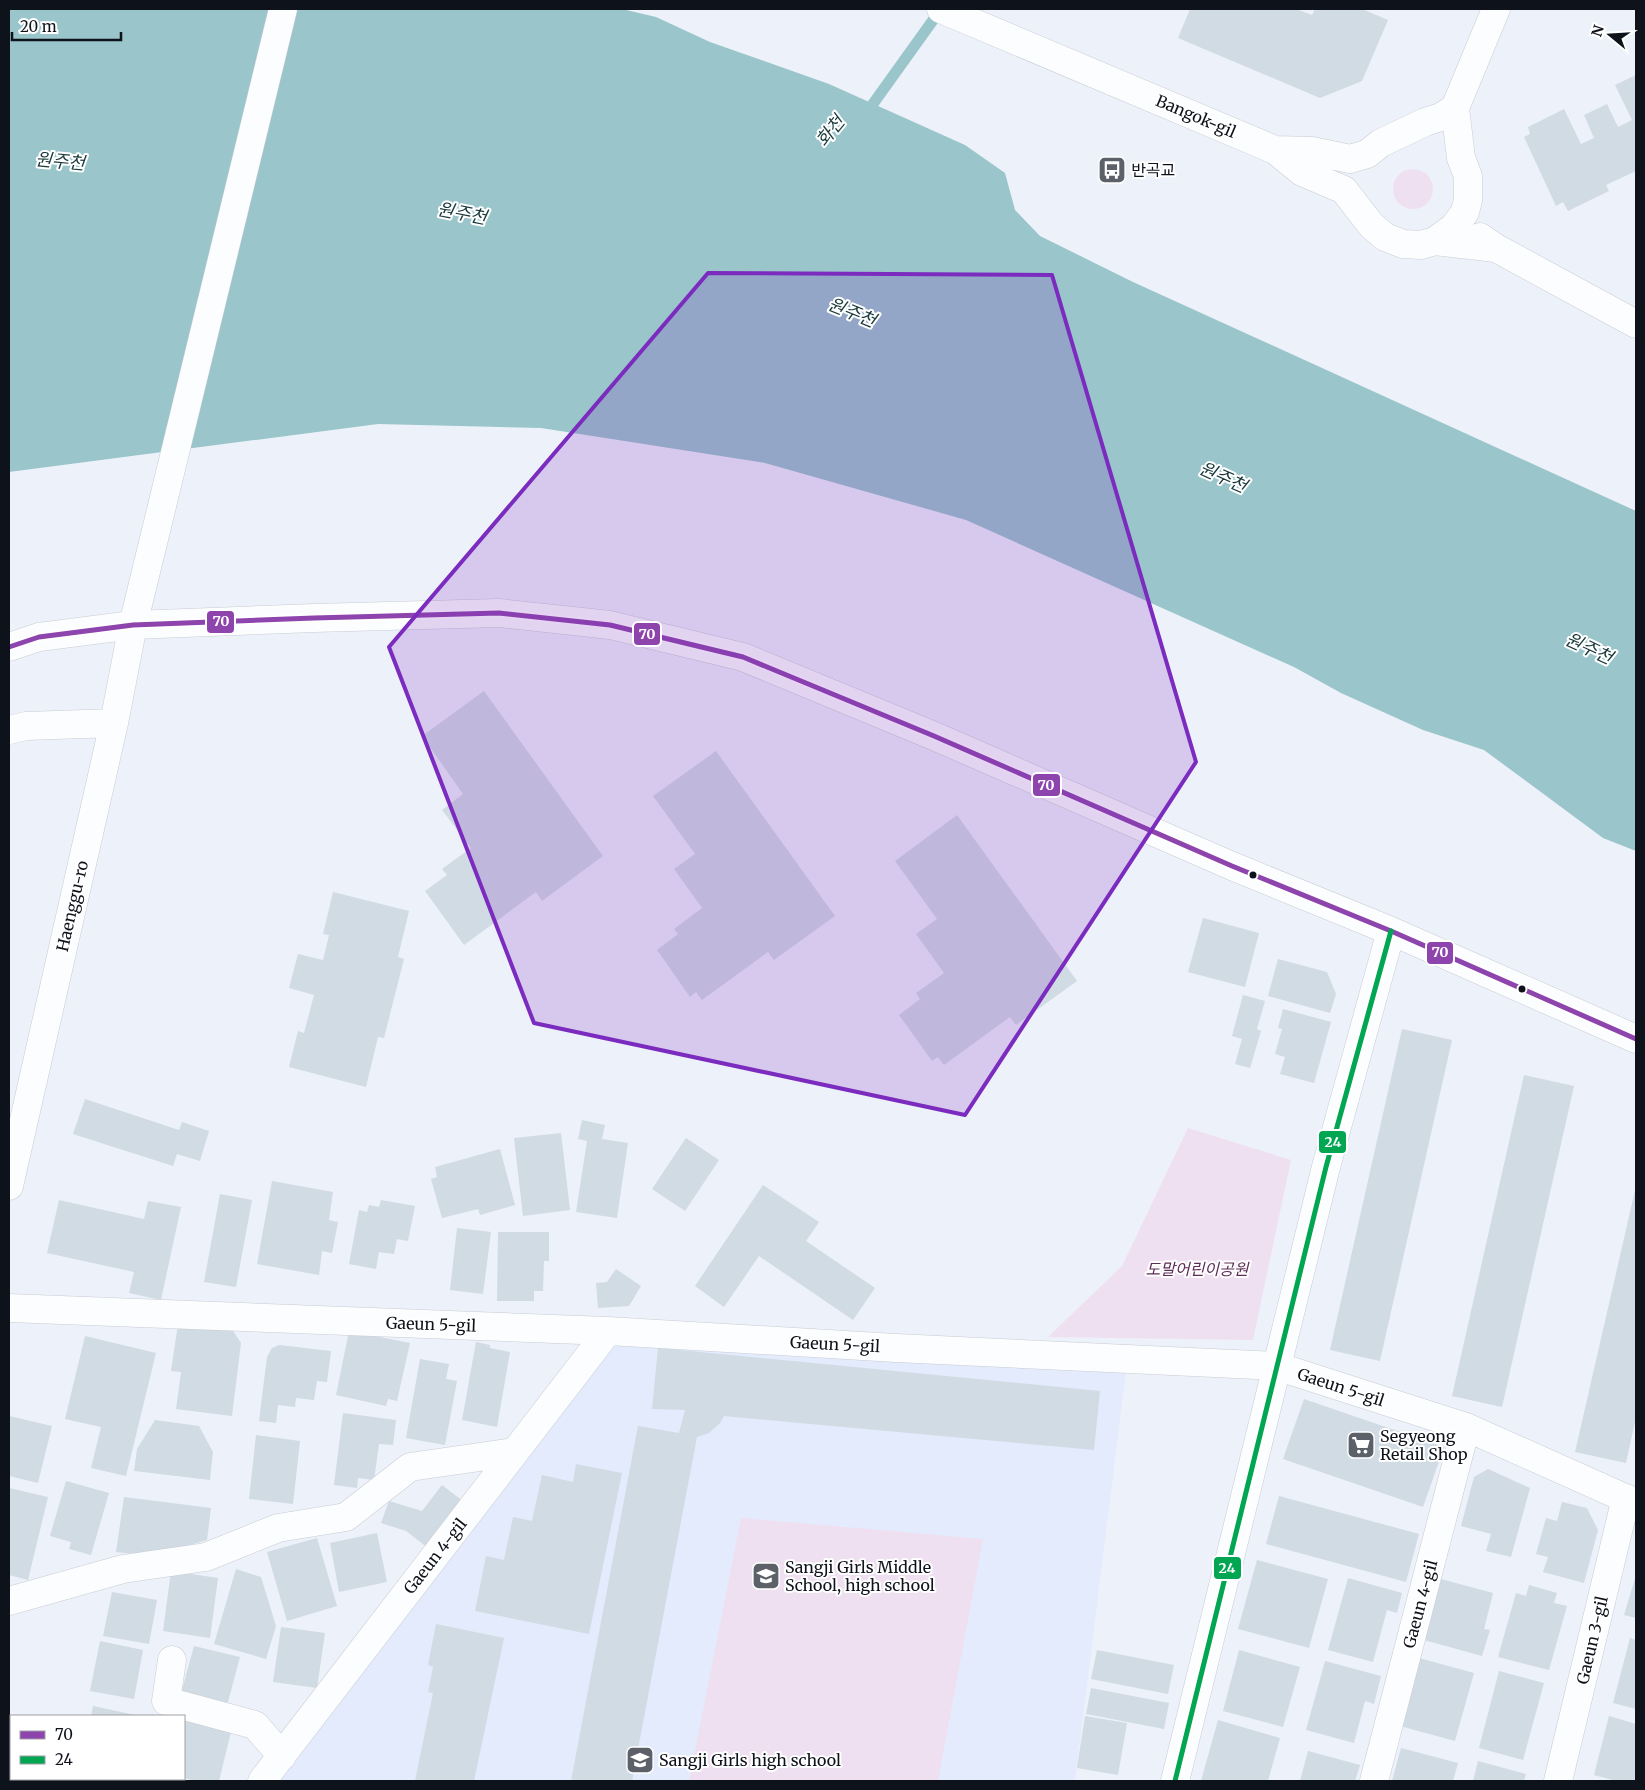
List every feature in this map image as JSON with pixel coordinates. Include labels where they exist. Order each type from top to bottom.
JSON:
[{"type":"street","name":"Haenggu-ro","points":[[9,1186],[114,723],[133,625],[148,570],[283,9]]},
{"type":"street","name":"Bangok-gil","points":[[941,9],[1275,150]]},
{"type":"street","points":[[1275,150],[1302,172],[1344,190],[1371,225],[1385,237],[1403,244],[1421,245],[1435,241],[1459,221],[1465,212],[1470,194],[1468,176],[1461,158],[1455,108],[1496,9]]},
{"type":"street","points":[[1275,150],[1312,150],[1350,159],[1367,154],[1389,139],[1425,122],[1441,117],[1455,108]]},
{"type":"street","points":[[1371,225],[1361,209],[1357,190],[1360,172],[1368,156],[1389,139],[1416,132],[1434,136],[1449,145],[1461,158]]},
{"type":"street","points":[[1459,221],[1496,248],[1636,324]]},
{"type":"street","points":[[1435,241],[1496,248]]},
{"type":"street","points":[[9,647],[39,638],[133,625],[314,618],[499,614],[610,625],[743,657],[934,736],[1232,866],[1391,931],[1636,1039]]},
{"type":"street","points":[[9,730],[26,726],[114,723]]},
{"type":"street","points":[[1175,1781],[1326,1166],[1391,931]]},
{"type":"street","name":"Gaeun 5-gil","points":[[9,1308],[608,1331],[896,1348],[1276,1366],[1466,1427],[1631,1501]]},
{"type":"street","name":"Gaeun 4-gil","points":[[262,1781],[608,1331]]},
{"type":"street","name":"Gaeun 4-gil","points":[[1374,1781],[1466,1427]]},
{"type":"street","points":[[9,1601],[123,1569],[206,1557],[278,1528],[346,1517],[410,1467],[515,1452]]},
{"type":"street","name":"Gaeun 3-gil","points":[[1558,1781],[1631,1501]]},
{"type":"street","points":[[172,1660],[166,1701],[255,1725],[282,1756]]},
{"type":"highlighted area","points":[[708,273],[1052,275],[1196,762],[965,1115],[534,1023],[389,647]]},
{"type":"shaded area","name":"Sangji Girls Middle School, high school","points":[[614,1334],[1126,1370],[1075,1781],[275,1781]]},
{"type":"green space","points":[[1417,169],[1424,172],[1430,178],[1433,189],[1432,197],[1424,206],[1417,209],[1409,209],[1402,206],[1394,197],[1393,185],[1396,178],[1405,170]]},
{"type":"green space","name":"도말어린이공원","points":[[1188,1128],[1291,1160],[1253,1340],[1048,1337],[1122,1266]]},
{"type":"green space","points":[[741,1518],[983,1539],[938,1781],[689,1781]]},
{"type":"water","name":"원주천","points":[[9,9],[622,9],[656,17],[710,42],[829,84],[965,145],[1005,173],[1015,210],[1040,236],[1133,282],[1636,511],[1636,851],[1603,838],[1484,750],[1423,730],[1341,693],[1294,667],[966,520],[765,463],[541,428],[378,424],[9,472]]},
{"type":"building","points":[[1190,9],[1296,9],[1312,15],[1315,9],[1362,9],[1388,20],[1362,81],[1320,98],[1178,38]]},
{"type":"building","points":[[1636,75],[1636,171],[1606,185],[1609,191],[1568,211],[1563,202],[1556,206],[1524,137],[1530,134],[1528,127],[1564,109],[1581,144],[1594,138],[1584,115],[1607,104],[1618,127],[1632,120],[1615,85]]},
{"type":"building","points":[[484,691],[603,856],[542,901],[536,892],[464,945],[425,891],[447,875],[442,869],[471,848],[442,810],[463,794],[422,736]]},
{"type":"building","points":[[716,751],[835,916],[774,960],[768,952],[702,1000],[696,992],[690,997],[657,950],[678,934],[674,929],[702,908],[674,869],[695,854],[653,796]]},
{"type":"building","points":[[957,815],[1077,981],[1016,1025],[1010,1017],[944,1065],[938,1057],[932,1061],[899,1015],[920,999],[916,993],[944,973],[916,934],[937,919],[895,861]]},
{"type":"building","points":[[333,892],[409,911],[398,957],[404,959],[384,1038],[378,1037],[366,1087],[289,1067],[298,1031],[304,1033],[314,995],[289,988],[298,954],[323,960],[329,935],[323,934]]},
{"type":"building","points":[[1203,918],[1259,933],[1245,987],[1188,972]]},
{"type":"building","points":[[1278,959],[1327,972],[1336,994],[1330,1013],[1268,996]]},
{"type":"building","points":[[1243,995],[1265,1001],[1257,1029],[1261,1031],[1250,1068],[1235,1064],[1242,1039],[1232,1036]]},
{"type":"building","points":[[1283,1009],[1331,1022],[1314,1083],[1280,1074],[1285,1057],[1275,1054],[1282,1029],[1278,1028]]},
{"type":"building","points":[[1402,1029],[1452,1040],[1380,1361],[1330,1350]]},
{"type":"building","points":[[1524,1075],[1574,1086],[1502,1407],[1452,1396]]},
{"type":"building","points":[[85,1099],[179,1130],[182,1122],[209,1131],[200,1161],[177,1154],[173,1166],[73,1134]]},
{"type":"building","points":[[582,1120],[605,1125],[602,1139],[628,1143],[617,1218],[576,1212],[587,1141],[578,1139]]},
{"type":"building","points":[[561,1133],[570,1210],[523,1216],[514,1138]]},
{"type":"building","points":[[686,1138],[719,1160],[685,1211],[652,1189]]},
{"type":"building","points":[[500,1149],[515,1205],[480,1215],[478,1209],[442,1218],[431,1179],[437,1177],[435,1167]]},
{"type":"building","points":[[272,1181],[333,1192],[329,1220],[338,1222],[332,1253],[322,1251],[319,1275],[257,1264]]},
{"type":"building","points":[[763,1185],[819,1222],[806,1241],[875,1288],[853,1320],[759,1256],[724,1307],[695,1286]]},
{"type":"building","points":[[1636,1186],[1636,1417],[1626,1463],[1575,1452]]},
{"type":"building","points":[[220,1194],[252,1200],[236,1287],[204,1282]]},
{"type":"building","points":[[59,1200],[144,1219],[148,1201],[181,1207],[161,1300],[129,1293],[134,1272],[47,1253]]},
{"type":"building","points":[[381,1200],[415,1206],[408,1241],[397,1239],[394,1254],[379,1252],[376,1269],[349,1264],[359,1210],[367,1212],[369,1205],[379,1207]]},
{"type":"building","points":[[457,1228],[491,1232],[483,1294],[450,1290]]},
{"type":"building","points":[[498,1232],[549,1232],[549,1261],[544,1261],[543,1291],[534,1291],[534,1301],[497,1301]]},
{"type":"building","points":[[616,1269],[641,1286],[629,1306],[598,1308],[596,1283],[607,1282]]},
{"type":"building","points":[[178,1324],[233,1331],[241,1343],[232,1416],[176,1409],[181,1372],[171,1371]]},
{"type":"building","points":[[349,1331],[410,1343],[397,1401],[388,1399],[386,1406],[336,1395]]},
{"type":"building","points":[[85,1336],[156,1353],[126,1476],[91,1468],[101,1427],[65,1419]]},
{"type":"building","points":[[476,1342],[490,1345],[490,1348],[510,1352],[497,1427],[462,1420]]},
{"type":"building","points":[[279,1345],[331,1351],[327,1382],[317,1381],[314,1400],[296,1398],[295,1407],[278,1405],[276,1423],[259,1421],[267,1357],[272,1348]]},
{"type":"building","points":[[658,1348],[1100,1391],[1094,1450],[724,1416],[720,1423],[709,1433],[697,1437],[632,1781],[571,1781],[638,1426],[679,1433],[685,1410],[652,1409]]},
{"type":"building","points":[[420,1359],[449,1364],[446,1379],[457,1381],[445,1445],[406,1438]]},
{"type":"building","points":[[1304,1399],[1444,1447],[1423,1507],[1283,1459]]},
{"type":"building","points":[[343,1413],[396,1420],[393,1445],[379,1444],[374,1480],[358,1478],[357,1488],[334,1485]]},
{"type":"building","points":[[9,1416],[52,1426],[38,1483],[9,1476]]},
{"type":"building","points":[[155,1420],[199,1426],[213,1452],[210,1480],[134,1471],[137,1449]]},
{"type":"building","points":[[256,1435],[300,1441],[293,1504],[249,1499]]},
{"type":"building","points":[[576,1464],[622,1473],[589,1634],[475,1611],[486,1556],[504,1560],[513,1517],[532,1521],[542,1475],[573,1482]]},
{"type":"building","points":[[1488,1469],[1530,1488],[1511,1557],[1486,1551],[1491,1534],[1461,1526],[1474,1477]]},
{"type":"building","points":[[66,1481],[109,1493],[91,1555],[69,1549],[71,1542],[50,1536]]},
{"type":"building","points":[[442,1485],[468,1505],[432,1551],[406,1531],[381,1523],[389,1501],[422,1511]]},
{"type":"building","points":[[9,1488],[48,1497],[28,1580],[9,1575]]},
{"type":"building","points":[[1279,1496],[1419,1534],[1406,1582],[1266,1544]]},
{"type":"building","points":[[124,1497],[211,1508],[207,1540],[152,1556],[116,1552]]},
{"type":"building","points":[[1562,1502],[1587,1508],[1598,1530],[1584,1583],[1543,1572],[1548,1557],[1536,1554],[1546,1518],[1557,1521]]},
{"type":"building","points":[[377,1533],[387,1582],[339,1592],[330,1543]]},
{"type":"building","points":[[317,1538],[337,1606],[287,1621],[267,1552]]},
{"type":"building","points":[[1257,1560],[1328,1579],[1309,1648],[1238,1629]]},
{"type":"building","points":[[236,1569],[261,1577],[276,1626],[266,1659],[214,1644]]},
{"type":"building","points":[[171,1571],[218,1578],[210,1638],[163,1631]]},
{"type":"building","points":[[1636,1575],[1636,1618],[1624,1615]]},
{"type":"building","points":[[1348,1578],[1402,1593],[1397,1613],[1387,1610],[1373,1662],[1328,1650]]},
{"type":"building","points":[[1441,1579],[1493,1593],[1484,1629],[1490,1630],[1482,1656],[1424,1640]]},
{"type":"building","points":[[1529,1585],[1557,1593],[1554,1603],[1567,1606],[1549,1670],[1498,1657],[1516,1593],[1526,1596]]},
{"type":"building","points":[[112,1592],[157,1600],[149,1644],[103,1636]]},
{"type":"building","points":[[436,1624],[504,1638],[474,1781],[415,1781],[433,1693],[428,1692],[433,1667],[428,1665]]},
{"type":"building","points":[[281,1627],[325,1633],[317,1688],[273,1682]]},
{"type":"building","points":[[1630,1638],[1636,1640],[1636,1709],[1613,1703]]},
{"type":"building","points":[[100,1641],[143,1650],[134,1699],[90,1691]]},
{"type":"building","points":[[194,1646],[240,1657],[225,1713],[179,1701]]},
{"type":"building","points":[[1097,1650],[1174,1665],[1168,1694],[1091,1679]]},
{"type":"building","points":[[1239,1650],[1300,1667],[1283,1727],[1223,1711]]},
{"type":"building","points":[[1419,1658],[1474,1673],[1455,1741],[1400,1726]]},
{"type":"building","points":[[1325,1661],[1381,1676],[1374,1704],[1365,1701],[1354,1743],[1306,1730]]},
{"type":"building","points":[[1499,1671],[1544,1683],[1523,1760],[1479,1748]]},
{"type":"building","points":[[1091,1688],[1169,1703],[1164,1729],[1086,1714]]},
{"type":"building","points":[[93,1706],[135,1715],[91,1715]]},
{"type":"building","points":[[1085,1716],[1127,1723],[1118,1775],[1077,1768]]},
{"type":"building","points":[[1609,1716],[1636,1724],[1636,1781],[1616,1781],[1594,1775]]},
{"type":"building","points":[[185,1720],[231,1732],[219,1781],[196,1781],[185,1778]]},
{"type":"building","points":[[1218,1720],[1280,1738],[1268,1781],[1201,1781]]},
{"type":"building","points":[[1401,1748],[1458,1763],[1453,1781],[1392,1781]]},
{"type":"building","points":[[1308,1751],[1360,1765],[1355,1781],[1300,1781]]},
{"type":"building","points":[[1478,1761],[1526,1774],[1524,1781],[1473,1781]]},
{"type":"building","points":[[80,1780],[126,1780],[125,1781]]},
{"type":"waterway","name":"화천","points":[[865,115],[941,9]]},
{"type":"transit line","name":"70","points":[[9,647],[39,637],[133,625],[499,613],[610,625],[743,657],[934,736],[1232,866],[1391,931],[1636,1039]]},
{"type":"transit line","name":"24","points":[[1175,1781],[1326,1167],[1391,931]]},
{"type":"place","name":"반곡교","points":[[1112,170]]},
{"type":"place","name":"Segyeong Retail Shop","points":[[1361,1445]]},
{"type":"place","name":"Sangji Girls Middle School, high school","points":[[766,1576]]},
{"type":"place","name":"Sangji Girls high school","points":[[640,1760]]}]
